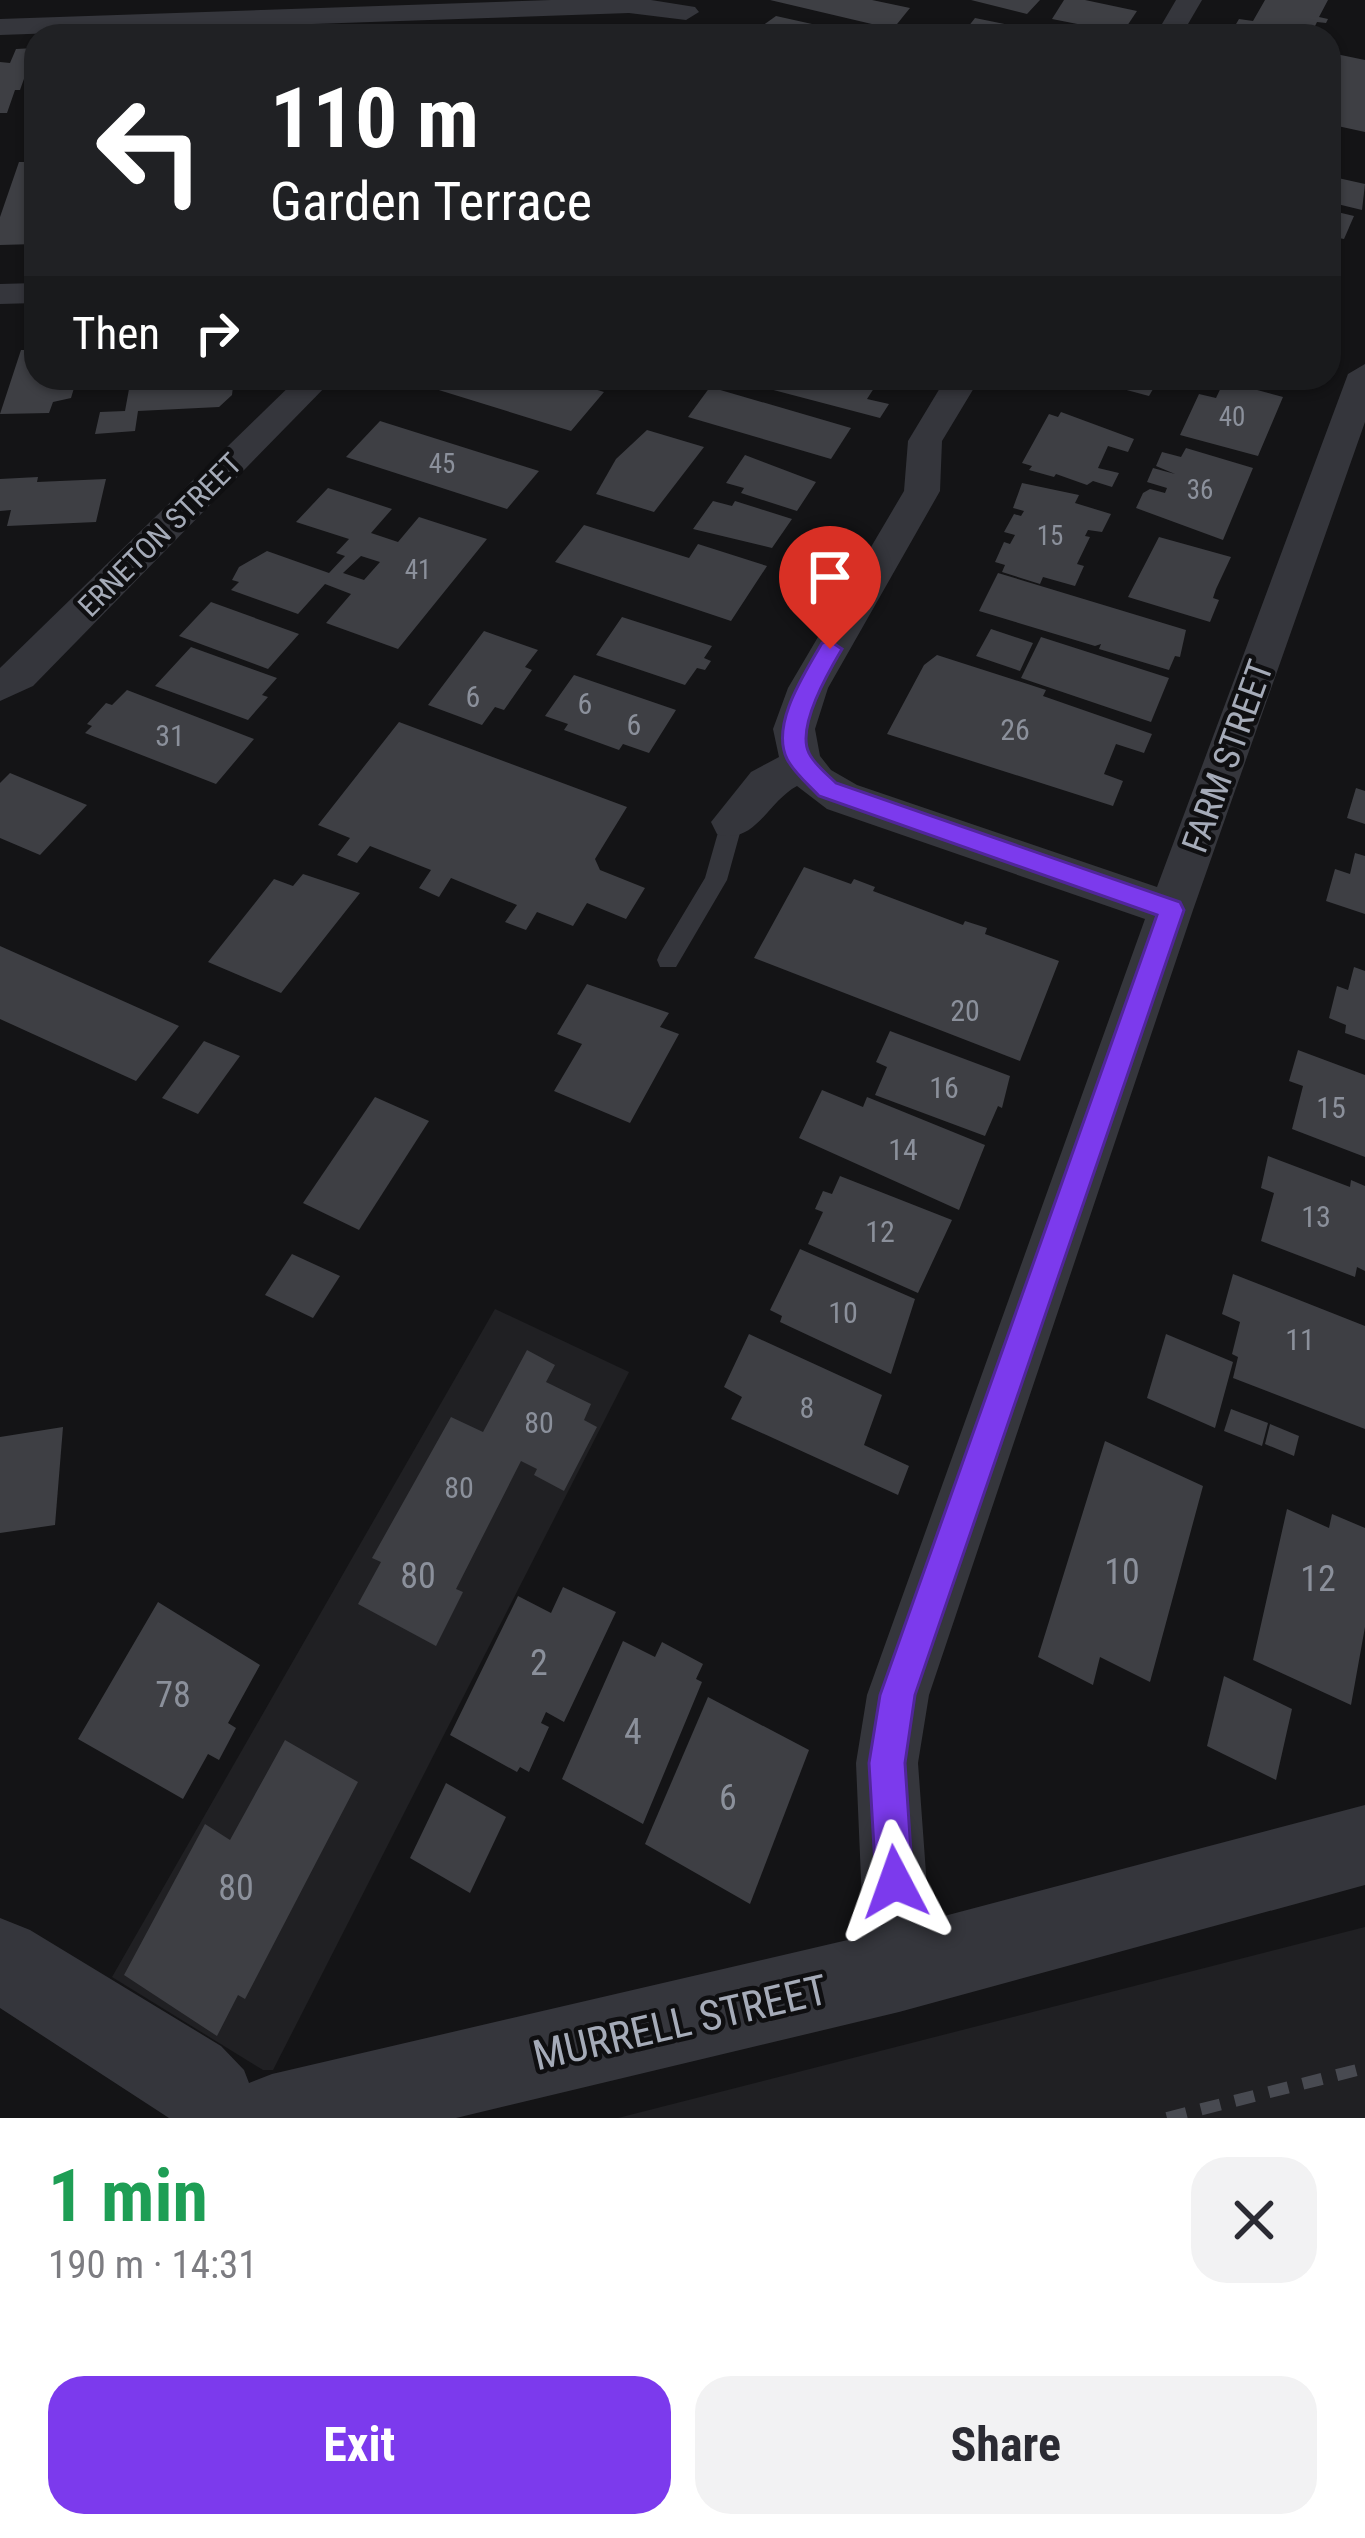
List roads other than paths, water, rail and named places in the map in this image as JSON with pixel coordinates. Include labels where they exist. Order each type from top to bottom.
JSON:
[{"type":"street","points":[[82,24],[629,4],[692,6]]},
{"type":"street","name":"FARM STREET","points":[[899,1970],[887,1763],[898,1695],[1171,910],[1365,374]]},
{"type":"street","name":"ERNETON STREET","points":[[0,686],[19,676],[305,390]]},
{"type":"street","points":[[956,390],[925,441],[922,491],[808,688],[794,729],[796,752],[816,781],[842,797],[1171,910]]},
{"type":"street","points":[[733,822],[766,783],[803,764]]},
{"type":"street","name":"MURRELL STREET","points":[[272,2118],[899,1970],[1365,1845]]},
{"type":"street","points":[[0,1960],[190,2078],[206,2092],[219,2118]]},
{"type":"lane","points":[[668,960],[716,880],[733,822]]},
{"type":"railway","points":[[1167,2118],[1365,2068]]}]
